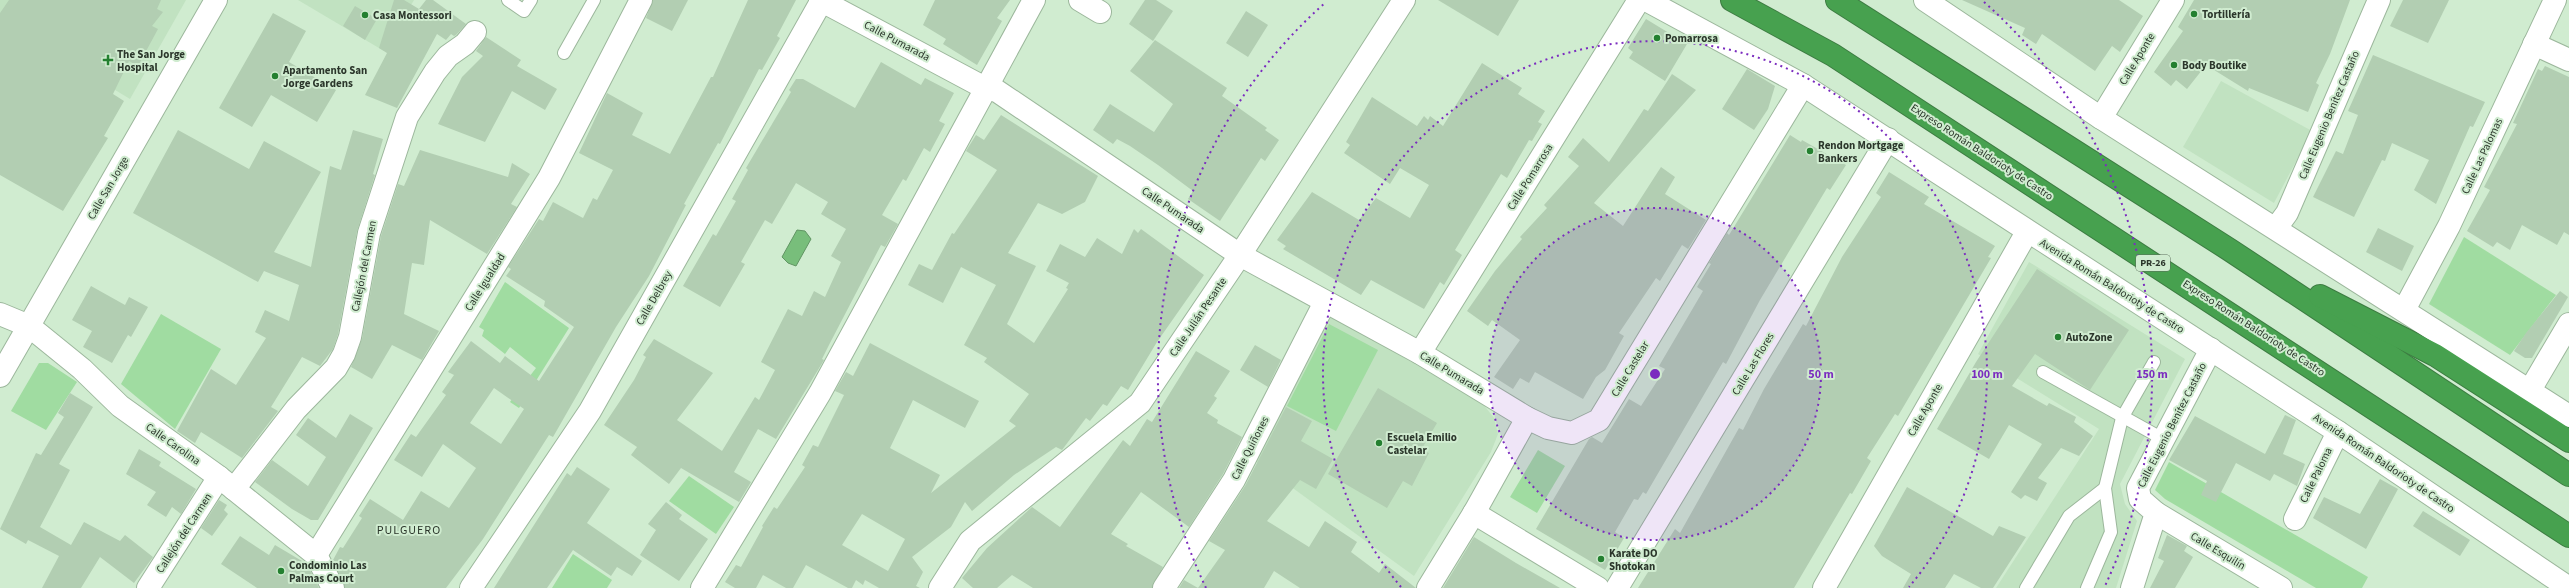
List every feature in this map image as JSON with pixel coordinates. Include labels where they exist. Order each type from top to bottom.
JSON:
[{"type":"highway","name":"Expreso Román Baldorioty de Castro","points":[[1732,0],[1833,55],[2569,536]]},
{"type":"highway","points":[[1837,0],[2230,250],[2569,475]]},
{"type":"highway","points":[[2230,250],[2435,355],[2569,441]]},
{"type":"street","name":"Calle San Jorge","points":[[0,376],[216,0]]},
{"type":"street","name":"Calle Igualdad","points":[[316,555],[549,178],[641,0]]},
{"type":"street","name":"Calle Pumarada","points":[[822,0],[984,88],[997,92],[1240,255],[1420,354],[1527,418]]},
{"type":"street","name":"Calle Delbrey","points":[[470,588],[590,411],[822,0]]},
{"type":"street","points":[[702,588],[820,393],[904,242],[984,88],[1034,0]]},
{"type":"street","points":[[1080,0],[1100,12]]},
{"type":"street","name":"Calle Julián Pesante","points":[[940,588],[970,541],[1140,403],[1240,255],[1404,0]]},
{"type":"street","name":"Calle Pomarrosa","points":[[1420,354],[1639,0]]},
{"type":"street","name":"Avenida Román Baldorioty de Castro","points":[[1646,0],[1803,85],[1888,139],[2027,232],[2338,432],[2569,588]]},
{"type":"street","points":[[1925,0],[1951,7],[2101,118],[2276,228],[2569,416]]},
{"type":"street","name":"Calle Aponte","points":[[2101,118],[2173,0]]},
{"type":"street","name":"Calle Eugenio Benítez Castaño","points":[[2276,228],[2287,213],[2379,0]]},
{"type":"street","name":"Calle Las Palomas","points":[[2404,310],[2449,226],[2555,0]]},
{"type":"street","name":"Callejón del Carmen","points":[[148,588],[227,483],[336,368],[344,354],[350,337],[369,233],[407,117],[435,72],[448,56],[465,44],[475,32]]},
{"type":"street","points":[[2534,44],[2569,60]]},
{"type":"street","name":"Calle Castelar","points":[[1527,418],[1548,428],[1572,432],[1599,420],[1803,85]]},
{"type":"street","name":"Calle Las Flores","points":[[1617,588],[1888,139]]},
{"type":"street","name":"Calle Aponte","points":[[1824,588],[2027,232]]},
{"type":"street","name":"Calle Quiñones","points":[[1164,588],[1234,480],[1326,302]]},
{"type":"street","name":"Calle Carolina","points":[[0,314],[29,326],[82,369],[120,406],[227,483],[316,555],[333,588]]},
{"type":"street","points":[[2530,390],[2569,324]]},
{"type":"street","name":"Calle Eugenio Benítez Castaño","points":[[2156,513],[2140,499],[2138,488],[2162,439],[2211,349]]},
{"type":"street","points":[[1428,588],[1474,513],[1527,418]]},
{"type":"street","name":"Calle Paloma","points":[[2295,519],[2338,432]]},
{"type":"street","points":[[1474,513],[1598,588]]},
{"type":"street","points":[[2132,588],[2156,513]]},
{"type":"street","name":"Calle Esquilín","points":[[2156,513],[2281,588]]},
{"type":"lane","points":[[508,0],[524,11],[531,0]]},
{"type":"lane","points":[[564,53],[594,0]]},
{"type":"lane","points":[[2087,588],[2111,532],[2105,488],[2122,418],[2154,362]]},
{"type":"lane","points":[[2043,372],[2122,418],[2162,439]]},
{"type":"lane","points":[[2026,588],[2069,516],[2105,488]]},
{"type":"shaded area","name":"The San Jorge Hospital","points":[[0,0],[186,0],[130,99],[0,20]]},
{"type":"shaded area","name":"Casa Montessori","points":[[298,0],[414,0],[384,51]]},
{"type":"shaded area","points":[[2221,81],[2312,131],[2274,203],[2183,147]]},
{"type":"shaded area","points":[[797,230],[805,231],[811,239],[796,266],[788,263],[782,257]]},
{"type":"shaded area","points":[[2464,237],[2556,295],[2510,355],[2429,304]]},
{"type":"shaded area","points":[[2029,262],[2185,359],[2120,484],[2125,504],[2137,521],[2116,588],[1996,588],[2099,429],[1978,354]]},
{"type":"shaded area","points":[[505,282],[569,328],[519,408],[510,402],[536,368],[510,347],[505,354],[482,336],[484,330],[479,327]]},
{"type":"shaded area","points":[[161,314],[221,349],[175,429],[121,384]]},
{"type":"shaded area","name":"Escuela Emilio Castelar","points":[[1331,315],[1483,404],[1494,418],[1498,434],[1491,452],[1414,576],[1254,460]]},
{"type":"shaded area","points":[[1329,324],[1378,350],[1336,431],[1287,406]]},
{"type":"shaded area","points":[[39,363],[48,363],[77,382],[46,430],[11,411]]},
{"type":"shaded area","points":[[1538,450],[1565,466],[1537,513],[1510,497]]},
{"type":"shaded area","points":[[2169,462],[2368,577],[2362,588],[2316,588],[2165,499],[2155,490]]},
{"type":"shaded area","points":[[689,476],[734,507],[716,534],[669,501]]},
{"type":"shaded area","points":[[573,554],[612,580],[607,588],[552,588]]},
{"type":"building","points":[[9,0],[161,0],[157,9],[163,12],[152,26],[158,29],[138,66],[129,61],[113,94],[124,101],[104,136],[108,138],[63,211],[0,175],[0,13]]},
{"type":"building","points":[[394,0],[404,0],[419,9],[426,0],[433,0],[466,24],[456,35],[454,36],[451,34],[446,40],[437,34],[397,108],[365,95],[387,53],[379,48]]},
{"type":"building","points":[[653,0],[688,0],[672,31],[646,18]]},
{"type":"building","points":[[748,0],[796,0],[777,36],[780,38],[762,70],[759,69],[720,144],[718,143],[684,204],[686,205],[649,276],[616,327],[553,437],[549,435],[483,539],[446,588],[345,588],[333,560],[340,547],[343,548],[362,518],[359,516],[370,499],[403,520],[421,491],[449,508],[476,468],[443,444],[422,477],[394,460],[411,434],[416,437],[446,395],[442,392],[454,375],[448,372],[471,341],[500,363],[505,356],[539,381],[574,327],[544,306],[545,301],[506,276],[511,269],[508,267],[539,219],[543,221],[553,202],[583,218],[593,198],[597,200],[613,170],[579,153],[607,93],[643,113],[632,135],[670,154],[711,77],[713,77]],"holes":[[[494,388],[524,409],[501,444],[470,423]]]},
{"type":"building","points":[[935,0],[1010,0],[997,18],[1002,21],[977,65],[943,44],[946,39],[923,25]]},
{"type":"building","points":[[1145,0],[1156,0],[1173,11],[1153,41],[1129,24]]},
{"type":"building","points":[[1438,0],[1519,0],[1498,36]]},
{"type":"building","points":[[1962,0],[2119,0],[2143,16],[2120,52],[2112,46],[2095,71],[2042,34],[2036,44],[2022,35],[2025,28]]},
{"type":"building","points":[[2194,0],[2350,0],[2330,54],[2316,83],[2319,85],[2308,112],[2249,88],[2248,91],[2206,65],[2187,89],[2176,80],[2171,86],[2154,72],[2183,31],[2178,27]]},
{"type":"building","points":[[2403,0],[2449,0],[2428,43],[2390,26]]},
{"type":"building","points":[[355,6],[377,19],[365,40],[343,26]]},
{"type":"building","points":[[1246,11],[1268,25],[1248,57],[1226,43]]},
{"type":"building","name":"Apartamento San Jorge Gardens","points":[[273,13],[306,31],[289,62],[336,90],[317,122],[271,95],[252,127],[219,108]]},
{"type":"building","points":[[1646,19],[1687,44],[1665,81],[1629,58],[1633,52],[1628,48]]},
{"type":"building","points":[[486,37],[521,60],[517,66],[557,89],[545,110],[512,91],[485,142],[438,124],[462,77],[483,56],[476,51]]},
{"type":"building","points":[[1155,40],[1227,88],[1222,96],[1267,128],[1265,130],[1279,140],[1265,161],[1261,158],[1220,221],[1188,199],[1193,191],[1158,165],[1117,139],[1113,144],[1093,130],[1110,104],[1154,132],[1173,104],[1130,71]]},
{"type":"building","points":[[2373,55],[2485,102],[2473,127],[2470,126],[2436,204],[2414,190],[2429,160],[2392,143],[2385,161],[2382,160],[2354,217],[2313,197],[2336,151],[2343,154],[2358,115],[2348,111]]},
{"type":"building","points":[[881,62],[921,85],[925,78],[954,93],[939,121],[945,124],[930,152],[924,148],[906,181],[903,179],[882,215],[898,224],[885,247],[881,245],[822,359],[824,360],[776,439],[758,429],[734,472],[751,482],[739,502],[681,468],[669,484],[631,455],[637,447],[604,425],[634,380],[646,357],[643,355],[654,339],[713,373],[677,420],[722,451],[755,397],[759,400],[775,370],[761,362],[788,309],[802,316],[814,291],[825,297],[841,262],[831,256],[846,229],[821,214],[828,202],[796,183],[772,224],[765,220],[741,262],[745,264],[720,307],[683,286],[713,234],[716,236],[736,201],[732,199],[748,170],[746,168],[791,92],[789,90],[796,79],[803,79],[855,108]]},
{"type":"building","points":[[1482,63],[1522,88],[1518,94],[1545,111],[1538,122],[1542,124],[1532,141],[1529,140],[1507,178],[1501,174],[1455,250],[1462,255],[1444,285],[1440,282],[1424,309],[1371,280],[1361,295],[1283,249],[1286,246],[1277,240],[1312,192],[1359,220],[1376,198],[1410,218],[1429,185],[1400,168],[1390,184],[1344,153],[1350,145],[1346,142],[1372,97],[1417,126],[1424,116],[1428,120],[1430,116],[1443,126]]},
{"type":"building","points":[[2545,66],[2569,77],[2569,235],[2564,232],[2557,245],[2522,225],[2510,250],[2497,242],[2493,247],[2467,231],[2490,190],[2484,187],[2517,124],[2513,123],[2538,69],[2542,71]]},
{"type":"building","points":[[1747,69],[1775,86],[1768,109],[1754,130],[1722,109]]},
{"type":"building","points":[[1672,74],[1696,90],[1594,203],[1623,226],[1661,167],[1675,177],[1665,194],[1706,220],[1688,249],[1682,245],[1660,281],[1656,278],[1619,333],[1624,336],[1605,370],[1596,377],[1583,399],[1535,372],[1529,383],[1520,378],[1513,389],[1494,377],[1520,340],[1492,320],[1488,326],[1467,311],[1495,271],[1522,239],[1520,237],[1547,208],[1544,205],[1579,166],[1568,157],[1583,138],[1609,162],[1644,109],[1648,111]]},
{"type":"building","points":[[1001,115],[1098,176],[1085,202],[1062,214],[1038,203],[1008,253],[1036,266],[1007,324],[1034,343],[1068,289],[1066,288],[1069,283],[1046,271],[1060,244],[1085,257],[1097,238],[1122,254],[1134,229],[1138,233],[1141,229],[1204,275],[1157,342],[1128,390],[1121,386],[1107,406],[1103,404],[1090,421],[1086,418],[1062,450],[1056,447],[1014,475],[972,511],[965,502],[951,527],[912,557],[923,572],[916,586],[920,588],[879,588],[865,580],[863,585],[856,580],[852,588],[848,588],[806,565],[793,588],[786,588],[763,575],[756,588],[735,588],[725,582],[736,565],[741,567],[763,527],[762,526],[774,507],[777,509],[805,467],[802,465],[813,445],[818,447],[844,395],[835,391],[846,372],[853,376],[870,343],[979,401],[965,428],[913,400],[890,448],[940,475],[931,493],[1016,426],[1009,421],[1029,394],[984,362],[987,358],[964,345],[996,285],[961,267],[943,303],[908,285],[919,264],[932,270],[952,233],[954,234],[997,170],[966,151],[976,135],[984,140]],"holes":[[[862,514],[905,539],[888,571],[842,545]]]},
{"type":"building","points":[[178,130],[249,169],[264,141],[321,172],[274,252],[311,267],[330,166],[341,170],[353,130],[383,139],[373,174],[375,175],[357,231],[338,334],[333,349],[320,366],[302,357],[271,407],[278,411],[242,458],[201,432],[195,443],[177,431],[211,369],[236,385],[266,338],[255,332],[265,310],[289,321],[299,285],[264,271],[258,282],[133,213]]},
{"type":"building","points":[[1790,135],[1801,142],[1802,140],[1846,165],[1830,190],[1827,188],[1760,300],[1726,364],[1723,362],[1646,494],[1643,492],[1638,500],[1634,499],[1615,532],[1624,538],[1605,570],[1536,529],[1589,439],[1592,437],[1602,443],[1629,399],[1641,406],[1665,369],[1659,366],[1703,291],[1697,287],[1711,264],[1709,263],[1727,233],[1729,235]]},
{"type":"building","points":[[420,150],[508,177],[512,163],[530,174],[511,204],[517,207],[487,254],[430,220],[424,265],[412,263],[404,314],[439,331],[422,360],[392,345],[372,379],[351,367],[362,339],[381,236],[398,184],[404,186]]},
{"type":"building","points":[[1889,172],[1929,197],[1924,204],[1995,246],[1988,257],[1991,258],[1898,416],[1895,414],[1867,458],[1871,461],[1852,494],[1850,493],[1794,588],[1638,588],[1675,529],[1680,533],[1739,428],[1743,430],[1764,389],[1803,324],[1806,326],[1842,257],[1881,197],[1876,193]]},
{"type":"building","points":[[2378,228],[2414,246],[2402,271],[2366,252]]},
{"type":"building","points":[[2037,269],[2129,330],[2090,390],[2035,354],[2012,386],[2047,406],[2049,403],[2076,417],[2074,422],[2093,436],[2079,456],[2061,448],[2038,478],[2047,483],[2037,501],[2025,495],[2021,499],[2011,492],[2042,444],[2009,425],[1989,459],[1937,429],[1976,362]]},
{"type":"building","points":[[91,286],[125,305],[129,297],[148,307],[131,337],[128,335],[112,363],[83,347],[92,331],[72,320]]},
{"type":"building","points":[[2560,291],[2568,297],[2532,358],[2525,358],[2514,351],[2526,333]]},
{"type":"building","points":[[1255,345],[1281,360],[1268,387],[1240,370]]},
{"type":"building","points":[[1196,351],[1230,371],[1214,396],[1217,398],[1207,413],[1218,420],[1217,423],[1242,437],[1223,474],[1189,527],[1141,492],[1111,534],[1128,544],[1126,546],[1163,567],[1152,588],[1033,588],[1012,575],[997,588],[973,588],[962,578],[987,548],[1032,507],[1060,527],[1123,440],[1130,446],[1147,419],[1152,422]]},
{"type":"building","points":[[1378,388],[1437,423],[1421,450],[1429,453],[1412,486],[1403,481],[1387,508],[1328,474]]},
{"type":"building","points":[[70,393],[93,407],[59,464],[70,470],[40,527],[71,545],[84,522],[120,541],[125,535],[153,557],[134,583],[100,557],[81,588],[42,588],[59,556],[28,540],[26,544],[0,529],[36,453],[41,455],[64,417],[58,413]]},
{"type":"building","points":[[1286,407],[1312,421],[1301,441],[1333,459],[1316,489],[1300,480],[1267,521],[1309,547],[1325,521],[1357,542],[1351,552],[1379,573],[1385,564],[1416,588],[1300,588],[1274,571],[1264,588],[1198,588],[1225,550],[1209,541],[1245,486]]},
{"type":"building","points":[[350,414],[373,428],[318,520],[311,520],[292,509],[255,482],[272,460],[308,486],[326,457],[296,435],[308,418],[336,438]]},
{"type":"building","points":[[2285,415],[2296,420],[2283,454],[2305,464],[2297,486],[2274,474],[2270,481],[2236,463],[2216,502],[2201,495],[2207,481],[2169,460],[2195,416],[2265,454]]},
{"type":"building","points":[[139,449],[161,462],[159,466],[196,489],[181,514],[172,507],[166,517],[147,505],[156,492],[126,474]]},
{"type":"building","points":[[577,467],[610,489],[587,523],[642,561],[632,576],[617,567],[611,576],[573,550],[547,588],[494,588],[567,473],[571,476]]},
{"type":"building","points":[[2380,479],[2398,489],[2366,549],[2313,518],[2324,497],[2360,514]]},
{"type":"building","points":[[1907,487],[1993,536],[1999,526],[2026,537],[1993,588],[1981,588],[1954,574],[1945,588],[1903,588],[1911,574],[1882,556],[1874,546]]},
{"type":"building","points":[[219,500],[227,505],[224,510],[228,514],[212,536],[201,528]]},
{"type":"building","points":[[666,502],[682,515],[679,519],[708,539],[679,581],[640,555],[656,530],[648,524]]},
{"type":"building","points":[[2423,511],[2470,540],[2460,556],[2413,526]]},
{"type":"building","points":[[2167,535],[2187,546],[2184,551],[2193,557],[2175,588],[2150,588],[2164,561],[2158,558]]},
{"type":"building","points":[[240,536],[269,555],[275,545],[307,564],[319,588],[257,588],[221,564]]},
{"type":"building","points":[[1474,537],[1516,563],[1560,588],[1443,588]]},
{"type":"building","points":[[1184,580],[1198,588],[1179,588]]},
{"type":"place","name":"Tortillería","points":[[2194,14]]},
{"type":"place","name":"Casa Montessori","points":[[365,15]]},
{"type":"place","name":"Pomarrosa","points":[[1657,38]]},
{"type":"place","name":"The San Jorge Hospital","points":[[108,60]]},
{"type":"place","name":"Body Boutike","points":[[2174,65]]},
{"type":"place","name":"Apartamento San Jorge Gardens","points":[[275,76]]},
{"type":"place","name":"Rendon Mortgage Bankers","points":[[1810,151]]},
{"type":"place","name":"AutoZone","points":[[2058,337]]},
{"type":"place","name":"Escuela Emilio Castelar","points":[[1379,443]]},
{"type":"place","name":"Karate DO Shotokan","points":[[1601,559]]},
{"type":"place","name":"Condominio Las Palmas Court","points":[[281,571]]},
{"type":"district","name":"PULGUERO","points":[[409,530]]}]
